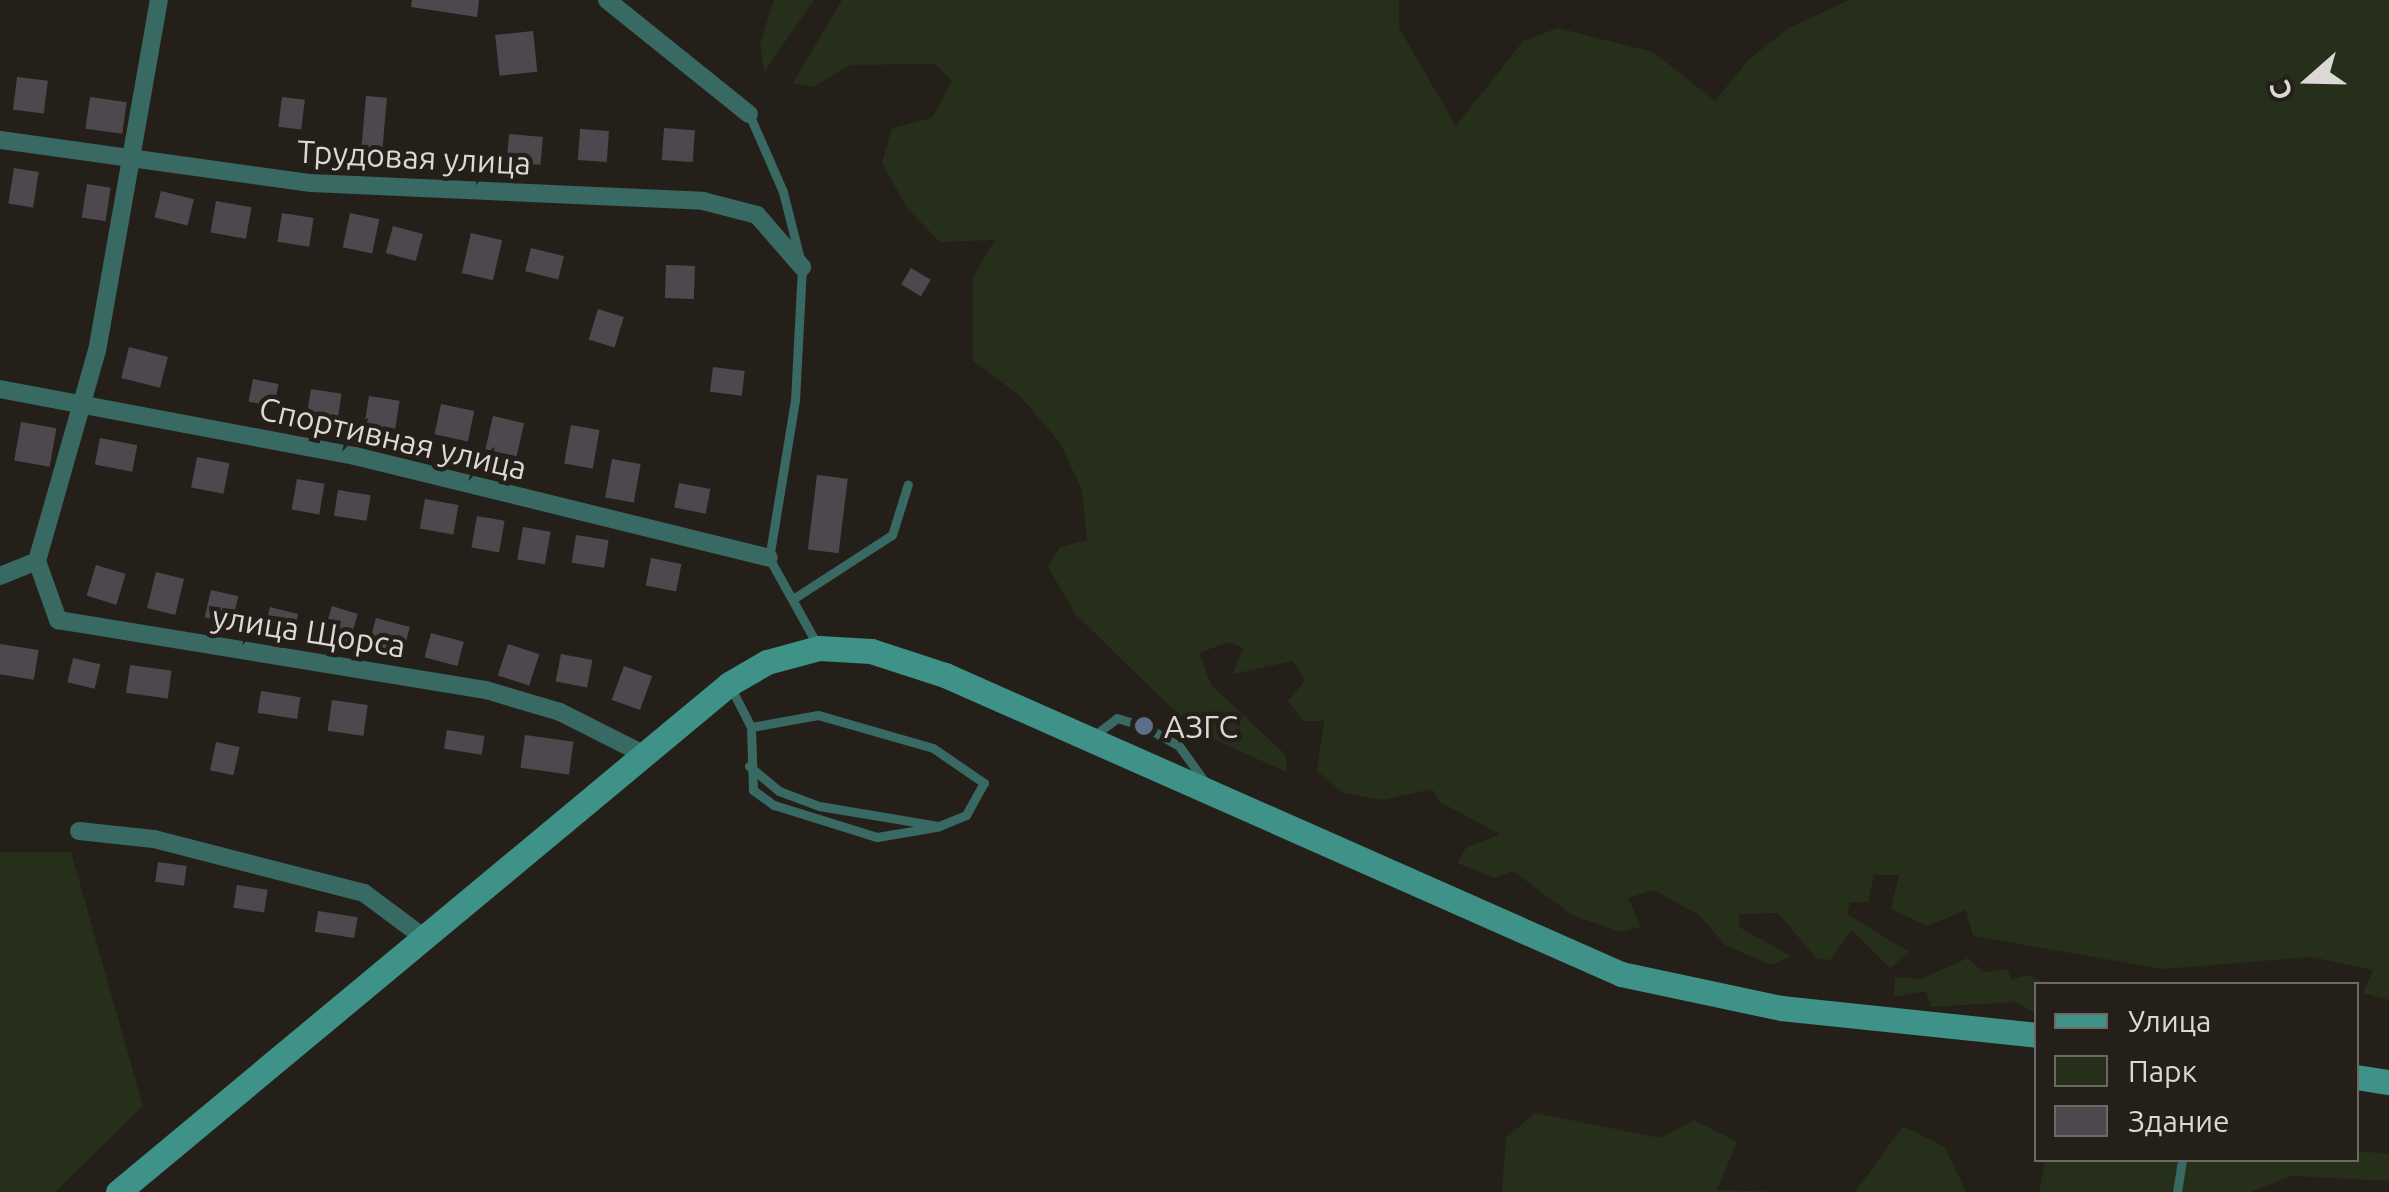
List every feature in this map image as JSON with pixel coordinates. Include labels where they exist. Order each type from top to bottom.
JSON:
[{"type":"main road","points":[[118,1192],[641,752],[729,684],[767,662],[819,648],[871,651],[945,675],[1621,974],[1782,1008],[2034,1035]]},
{"type":"main road","points":[[2359,1077],[2389,1082]]},
{"type":"street","points":[[0,576],[37,561],[79,403],[135,158],[159,0]]},
{"type":"street","points":[[607,0],[749,114]]},
{"type":"street","name":"Трудовая улица","points":[[0,140],[311,183],[703,201],[756,215],[802,267]]},
{"type":"street","name":"Спортивная улица","points":[[0,390],[355,456],[769,558]]},
{"type":"street","name":"улица Щорса","points":[[37,561],[58,620],[486,690],[560,712],[641,752]]},
{"type":"street","points":[[78,831],[154,839],[364,892],[422,936]]},
{"type":"lane","points":[[749,114],[783,192],[802,267],[796,400],[769,558],[796,597],[819,648]]},
{"type":"lane","points":[[796,597],[892,535],[908,484]]},
{"type":"lane","points":[[729,684],[751,727],[749,766],[754,790],[774,805],[877,837],[940,826],[981,798],[984,783],[968,765],[818,715],[751,727]]},
{"type":"lane","points":[[749,766],[779,791],[820,806],[940,826]]},
{"type":"lane","points":[[2177,1192],[2182,1162]]},
{"type":"green space","points":[[774,0],[814,0],[764,72],[760,44]]},
{"type":"green space","points":[[842,0],[1399,0],[1399,28],[1456,126],[1523,41],[1558,28],[1653,52],[1715,101],[1749,59],[1789,28],[1849,0],[2389,0],[2389,1000],[2363,993],[2373,970],[2312,957],[2163,969],[1973,936],[1966,910],[1927,926],[1891,909],[1899,875],[1874,875],[1868,902],[1850,902],[1847,914],[1909,952],[1890,968],[1852,930],[1830,960],[1817,959],[1778,913],[1739,914],[1739,927],[1791,956],[1771,965],[1725,945],[1700,916],[1654,890],[1628,898],[1641,927],[1621,932],[1572,915],[1513,871],[1495,878],[1457,863],[1466,848],[1500,834],[1440,802],[1432,789],[1383,800],[1343,793],[1317,771],[1324,721],[1303,721],[1288,701],[1305,680],[1293,661],[1233,674],[1243,648],[1229,642],[1199,653],[1211,685],[1286,755],[1286,772],[1194,730],[1076,615],[1048,567],[1060,547],[1087,540],[1082,490],[1060,443],[1019,395],[973,361],[973,277],[995,240],[940,242],[907,208],[882,163],[892,128],[932,118],[952,81],[935,64],[850,65],[813,87],[793,83]]},
{"type":"green space","points":[[0,852],[71,852],[143,1106],[55,1192],[0,1192]]},
{"type":"green space","points":[[1968,958],[1983,972],[2008,969],[2011,980],[2027,975],[2044,982],[2034,982],[2034,1012],[2016,1002],[1931,1007],[1926,991],[1894,997],[1895,977],[1921,979]]},
{"type":"green space","points":[[1535,1113],[1660,1138],[1694,1120],[1737,1142],[1717,1190],[1791,1192],[1502,1192],[1506,1138]]},
{"type":"green space","points":[[1903,1126],[1945,1147],[1966,1192],[1855,1192]]},
{"type":"green space","points":[[2359,1151],[2389,1154],[2389,1181],[2291,1176],[2251,1192],[2039,1192],[2045,1162],[2359,1162]]},
{"type":"building","points":[[412,0],[479,0],[477,17],[411,7]]},
{"type":"building","points":[[533,31],[537,72],[499,76],[495,35]]},
{"type":"building","points":[[17,77],[48,81],[44,114],[13,110]]},
{"type":"building","points":[[366,96],[387,98],[382,153],[361,151]]},
{"type":"building","points":[[90,97],[127,102],[122,134],[86,129]]},
{"type":"building","points":[[282,97],[305,100],[301,130],[278,127]]},
{"type":"building","points":[[664,128],[695,130],[693,162],[662,160]]},
{"type":"building","points":[[580,129],[609,131],[607,162],[578,160]]},
{"type":"building","points":[[509,134],[543,137],[540,165],[507,162]]},
{"type":"building","points":[[14,168],[39,172],[33,207],[8,204]]},
{"type":"building","points":[[87,184],[111,188],[105,221],[82,218]]},
{"type":"building","points":[[161,191],[194,199],[187,225],[154,217]]},
{"type":"building","points":[[216,201],[251,207],[246,239],[210,233]]},
{"type":"building","points":[[282,213],[314,218],[309,247],[277,242]]},
{"type":"building","points":[[350,213],[379,219],[372,253],[343,247]]},
{"type":"building","points":[[393,226],[423,234],[416,261],[386,253]]},
{"type":"building","points":[[471,233],[502,240],[493,280],[462,273]]},
{"type":"building","points":[[531,248],[564,256],[558,280],[525,271]]},
{"type":"building","points":[[666,265],[695,266],[694,299],[665,298]]},
{"type":"building","points":[[911,268],[931,280],[921,296],[901,284]]},
{"type":"building","points":[[598,309],[624,317],[614,347],[589,340]]},
{"type":"building","points":[[129,347],[168,357],[160,388],[121,378]]},
{"type":"building","points":[[713,367],[745,371],[742,396],[710,392]]},
{"type":"building","points":[[253,379],[279,384],[274,407],[249,402]]},
{"type":"building","points":[[311,389],[342,394],[337,421],[307,416]]},
{"type":"building","points":[[369,396],[400,401],[394,433],[364,429]]},
{"type":"building","points":[[441,404],[474,411],[468,441],[435,434]]},
{"type":"building","points":[[493,416],[524,423],[517,456],[485,449]]},
{"type":"building","points":[[21,422],[56,428],[50,467],[14,460]]},
{"type":"building","points":[[571,425],[600,430],[593,468],[564,463]]},
{"type":"building","points":[[100,438],[137,445],[132,472],[95,465]]},
{"type":"building","points":[[197,457],[229,463],[223,494],[191,487]]},
{"type":"building","points":[[612,459],[641,464],[634,502],[605,497]]},
{"type":"building","points":[[817,475],[848,479],[839,553],[808,549]]},
{"type":"building","points":[[297,479],[325,484],[319,514],[292,510]]},
{"type":"building","points":[[679,483],[710,489],[706,514],[674,508]]},
{"type":"building","points":[[338,490],[371,495],[367,521],[334,516]]},
{"type":"building","points":[[425,499],[458,505],[453,534],[420,529]]},
{"type":"building","points":[[477,516],[505,521],[499,552],[471,548]]},
{"type":"building","points":[[523,527],[551,532],[545,564],[517,559]]},
{"type":"building","points":[[576,535],[609,540],[604,568],[572,563]]},
{"type":"building","points":[[651,558],[681,564],[676,591],[646,585]]},
{"type":"building","points":[[96,565],[126,574],[116,605],[87,596]]},
{"type":"building","points":[[156,572],[184,579],[175,615],[147,608]]},
{"type":"building","points":[[211,590],[238,596],[232,624],[205,617]]},
{"type":"building","points":[[332,606],[358,614],[347,648],[321,640]]},
{"type":"building","points":[[270,607],[298,614],[293,634],[265,627]]},
{"type":"building","points":[[376,618],[410,627],[402,658],[368,649]]},
{"type":"building","points":[[431,633],[464,642],[457,666],[425,657]]},
{"type":"building","points":[[0,644],[39,650],[34,680],[0,674]]},
{"type":"building","points":[[508,644],[539,654],[529,686],[498,675]]},
{"type":"building","points":[[561,654],[592,660],[587,688],[556,681]]},
{"type":"building","points":[[73,658],[100,664],[95,689],[67,682]]},
{"type":"building","points":[[130,665],[172,671],[168,699],[126,693]]},
{"type":"building","points":[[624,666],[652,676],[640,710],[612,700]]},
{"type":"building","points":[[261,691],[301,697],[297,719],[258,713]]},
{"type":"building","points":[[332,700],[368,705],[363,736],[328,731]]},
{"type":"building","points":[[447,730],[485,736],[482,755],[444,749]]},
{"type":"building","points":[[525,735],[574,742],[569,774],[520,768]]},
{"type":"building","points":[[216,742],[239,747],[233,775],[210,770]]},
{"type":"building","points":[[158,862],[187,866],[184,886],[155,882]]},
{"type":"building","points":[[237,885],[268,890],[264,913],[233,908]]},
{"type":"building","points":[[318,911],[358,917],[354,938],[315,932]]},
{"type":"place","name":"АЗГС","points":[[1144,726]]}]
